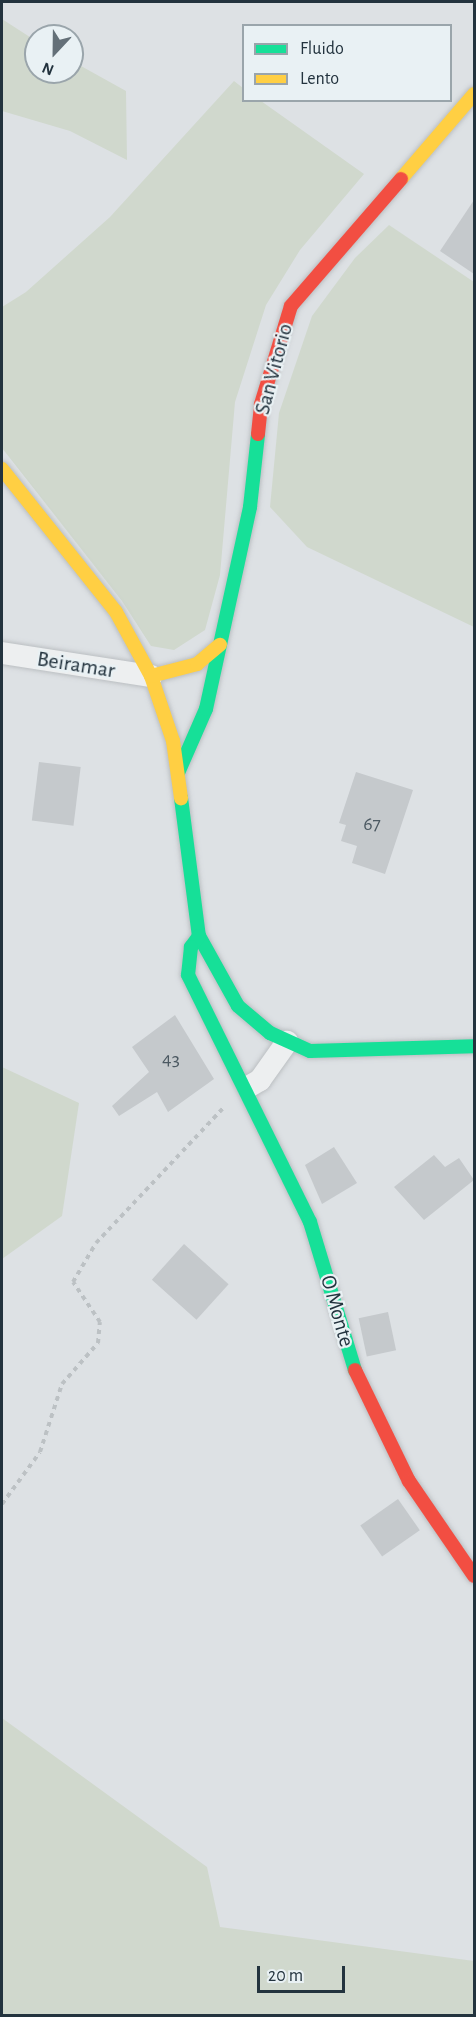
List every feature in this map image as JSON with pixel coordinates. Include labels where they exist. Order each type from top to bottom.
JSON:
[{"type":"street","name":"San Vitorio","points":[[178,773],[195,741],[220,645],[249,507],[261,404],[291,306],[474,94]]},
{"type":"street","points":[[2,469],[116,612],[150,676],[166,716],[178,773],[199,936],[238,1006],[287,1042],[329,1054],[474,1046]]},
{"type":"street","points":[[150,676],[198,664],[220,645]]},
{"type":"street","name":"Beiramar","points":[[2,653],[150,676]]},
{"type":"street","name":"O Monte","points":[[199,936],[191,947],[188,975],[248,1087],[310,1222],[359,1385],[379,1430],[474,1576]]},
{"type":"street","points":[[248,1087],[260,1080],[287,1042]]},
{"type":"path","points":[[2,1504],[40,1452],[62,1384],[98,1343],[100,1323],[73,1282],[96,1243],[143,1189],[248,1087]]},
{"type":"shaded area","points":[[2,19],[24,33],[24,84],[84,84],[84,68],[126,91],[127,160],[70,131],[2,111]]},
{"type":"shaded area","points":[[234,81],[242,87],[242,102],[262,102],[364,174],[300,250],[266,305],[235,402],[220,575],[205,630],[174,650],[151,646],[122,601],[2,448],[2,307],[26,292],[110,217]]},
{"type":"shaded area","points":[[389,225],[474,282],[474,627],[307,547],[270,507],[279,413],[312,316],[355,258]]},
{"type":"shaded area","points":[[2,1067],[79,1103],[62,1216],[2,1259]]},
{"type":"shaded area","points":[[2,1718],[207,1867],[220,1927],[474,1961],[474,2015],[2,2015]]},
{"type":"building","points":[[474,200],[474,274],[440,251]]},
{"type":"building","points":[[39,762],[81,767],[73,826],[32,821]]},
{"type":"building","points":[[356,772],[413,790],[385,874],[352,863],[357,846],[341,841],[346,825],[339,823]]},
{"type":"building","points":[[175,1015],[214,1079],[168,1112],[157,1092],[119,1116],[112,1106],[149,1072],[132,1047]]},
{"type":"building","points":[[334,1147],[357,1183],[322,1204],[305,1165]]},
{"type":"building","points":[[434,1155],[445,1167],[459,1158],[474,1180],[424,1220],[394,1187]]},
{"type":"building","points":[[184,1244],[229,1284],[196,1320],[152,1280]]},
{"type":"building","points":[[388,1312],[396,1350],[367,1356],[359,1318]]},
{"type":"building","points":[[398,1499],[420,1530],[382,1557],[360,1525]]},
{"type":"traffic: fast","points":[[178,773],[206,709],[250,507],[258,434]]},
{"type":"traffic: fast","points":[[181,798],[199,936],[238,1006],[270,1033],[310,1051],[474,1046]]},
{"type":"traffic: fast","points":[[199,936],[191,947],[188,975],[310,1222],[355,1370]]},
{"type":"traffic: slow","points":[[401,179],[474,94]]},
{"type":"traffic: slow","points":[[2,469],[116,612],[151,676],[173,741],[181,798]]},
{"type":"traffic: slow","points":[[151,676],[197,664],[220,645]]},
{"type":"traffic: jam","points":[[258,434],[261,404],[291,306],[401,179]]},
{"type":"traffic: jam","points":[[355,1370],[409,1481],[474,1576]]}]
